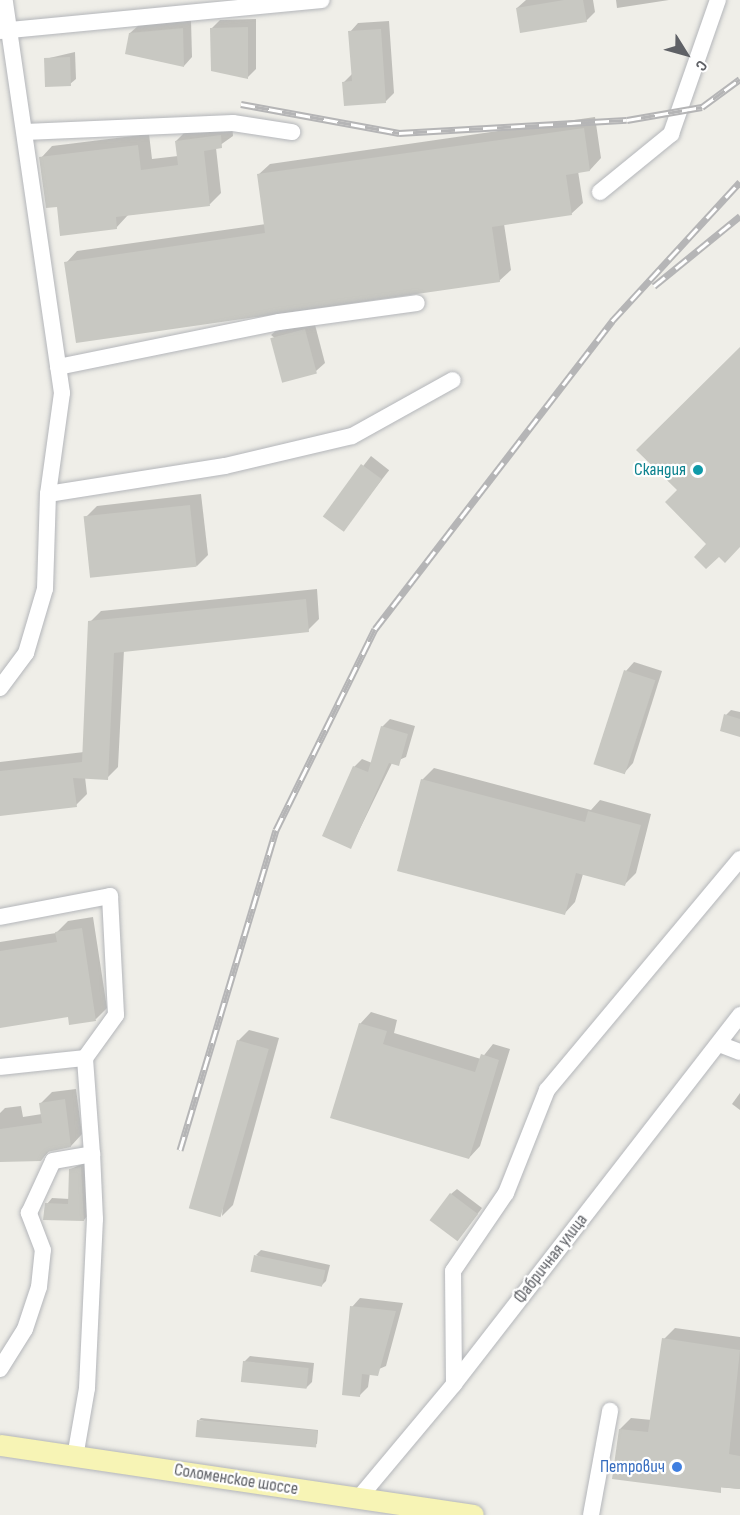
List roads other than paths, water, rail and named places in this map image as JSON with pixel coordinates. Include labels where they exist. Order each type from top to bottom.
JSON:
[{"type":"main road","name":"Соломенское шоссе","points":[[0,1445],[473,1515]]},
{"type":"street","points":[[0,687],[26,653],[45,589],[48,494],[62,393],[25,132],[5,31],[5,0]]},
{"type":"street","points":[[5,31],[322,0]]},
{"type":"street","points":[[600,192],[672,134],[718,0]]},
{"type":"street","points":[[25,132],[233,123],[292,132]]},
{"type":"street","points":[[58,366],[279,322],[417,303]]},
{"type":"street","points":[[48,494],[225,466],[352,436],[453,380]]},
{"type":"street","points":[[454,1384],[453,1271],[506,1193],[547,1090],[740,860]]},
{"type":"street","points":[[0,917],[110,896],[116,1015],[85,1058],[95,1219],[87,1388],[75,1457]]},
{"type":"street","name":"Фабричная улица","points":[[358,1499],[454,1384],[740,1015]]},
{"type":"street","points":[[719,1044],[740,1052]]},
{"type":"street","points":[[0,1067],[85,1058]]},
{"type":"street","points":[[0,1369],[25,1329],[39,1287],[43,1250],[29,1213],[53,1161],[92,1154]]},
{"type":"street","points":[[591,1515],[610,1412]]},
{"type":"railway","points":[[241,104],[399,133],[627,120],[702,107],[740,79]]},
{"type":"railway","points":[[180,1150],[276,830],[375,629],[612,321],[740,182]]},
{"type":"railway","points":[[654,286],[740,216]]},
{"type":"place","name":"Скандия","points":[[698,470]]},
{"type":"place","name":"Петрович","points":[[677,1467]]}]
